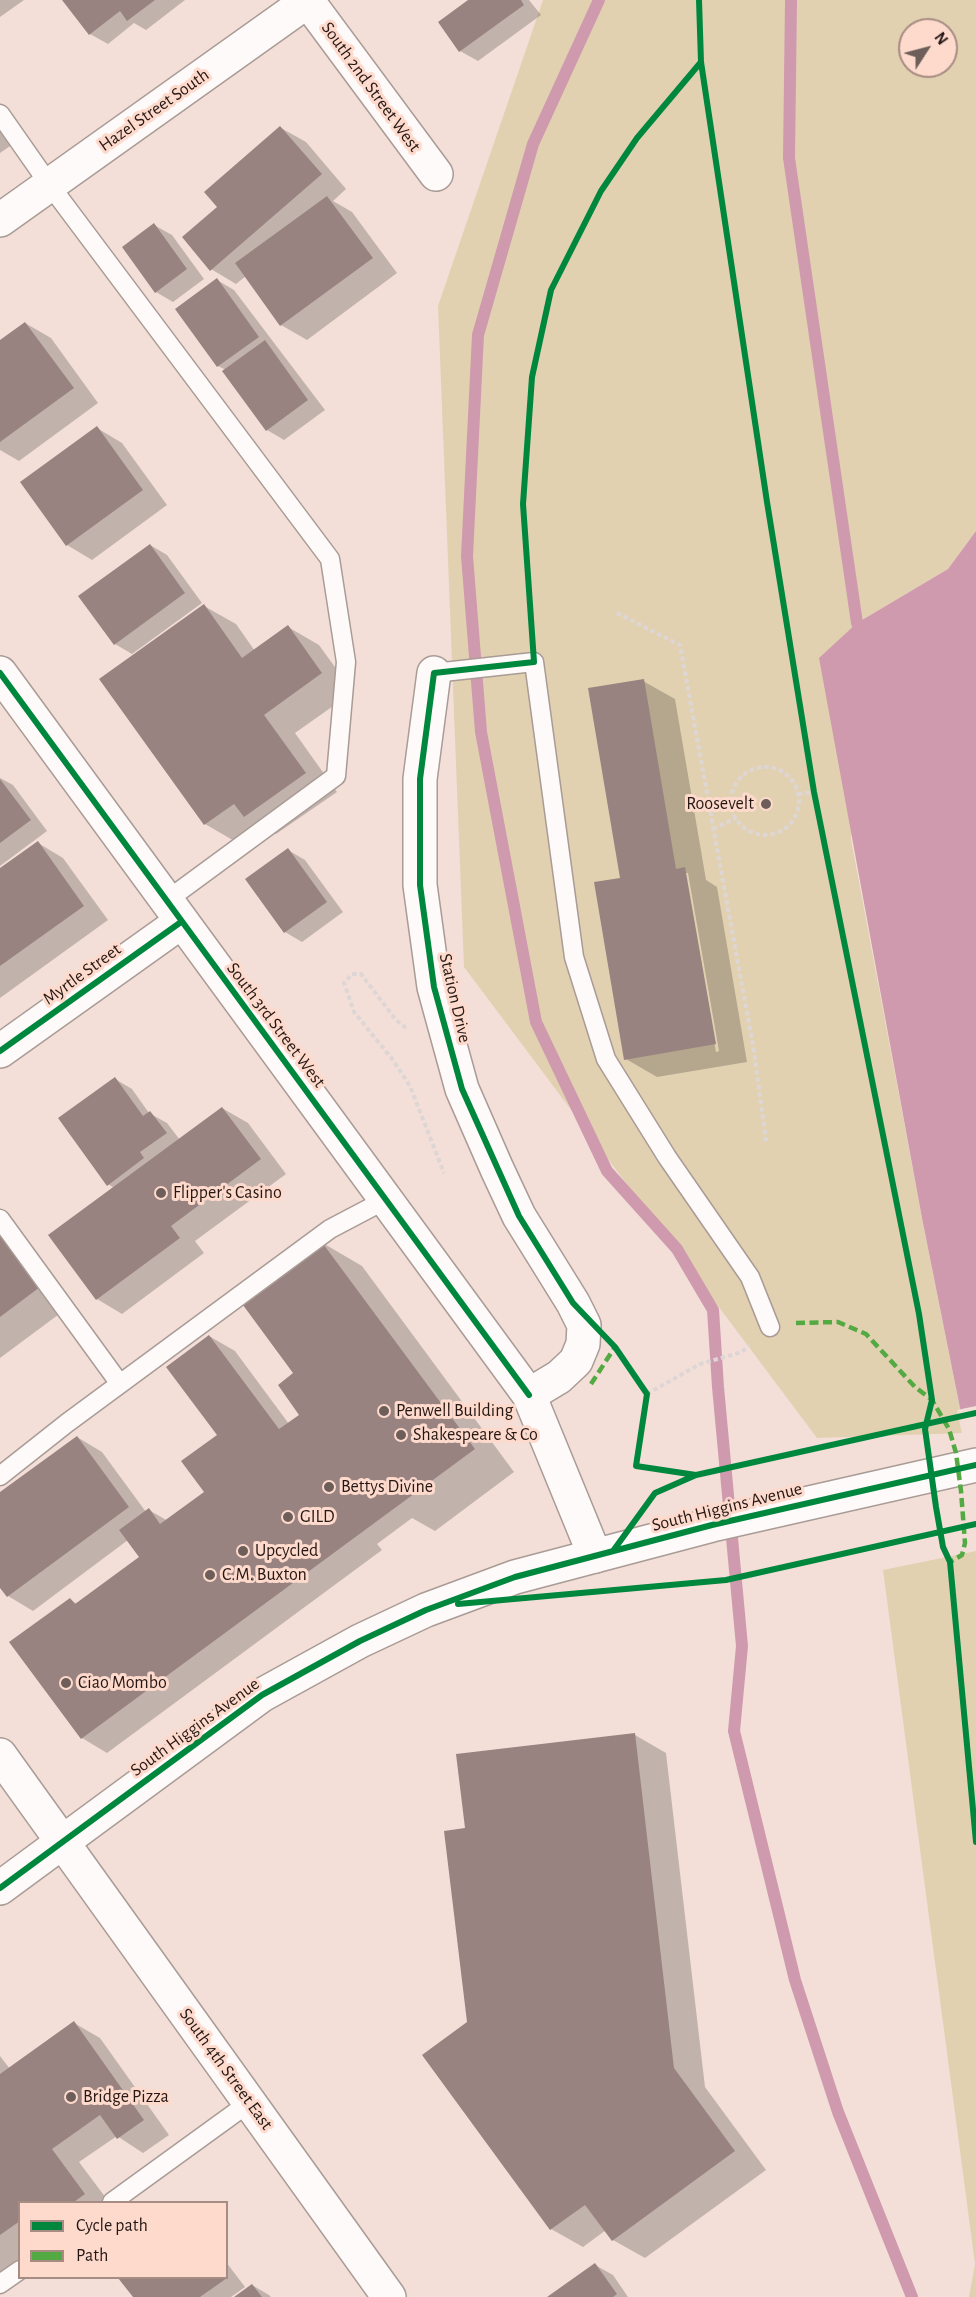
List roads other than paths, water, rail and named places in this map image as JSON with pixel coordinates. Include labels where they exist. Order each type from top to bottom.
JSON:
[{"type":"street","name":"South 2nd Street West","points":[[308,0],[435,174]]},
{"type":"street","name":"Hazel Street South","points":[[0,220],[308,0]]},
{"type":"street","name":"Station Drive","points":[[444,672],[420,779],[420,885],[434,987],[462,1089],[519,1216],[573,1303],[584,1325],[583,1344],[576,1361],[559,1377],[529,1395]]},
{"type":"street","name":"South 3rd Street West","points":[[0,673],[529,1395],[595,1556]]},
{"type":"street","name":"Myrtle Street","points":[[0,1051],[173,911]]},
{"type":"street","name":"South Higgins Avenue","points":[[0,1888],[262,1695],[360,1641],[426,1610],[515,1577],[712,1525],[976,1465]]},
{"type":"street","name":"South 4th Street East","points":[[0,1755],[389,2297]]},
{"type":"lane","points":[[0,114],[330,559],[346,662],[336,776],[173,911]]},
{"type":"lane","points":[[444,672],[534,662],[574,957],[606,1059],[668,1157],[750,1278],[770,1327]]},
{"type":"lane","points":[[0,1476],[330,1229],[387,1199]]},
{"type":"lane","points":[[0,1219],[120,1384]]},
{"type":"lane","points":[[113,2201],[250,2102]]},
{"type":"lane","points":[[0,2284],[18,2271]]},
{"type":"waterway","points":[[599,0],[533,144],[478,335],[467,556],[481,732],[536,1022],[607,1171],[677,1249],[713,1310],[742,1646],[734,1731],[795,1980],[838,2112],[912,2297]]},
{"type":"waterway","points":[[791,0],[789,158],[857,623],[864,636]]},
{"type":"place","name":"Roosevelt","points":[[766,804]]},
{"type":"place","name":"Flipper's Casino","points":[[161,1193]]},
{"type":"place","name":"Penwell Building","points":[[384,1411]]},
{"type":"place","name":"Shakespeare & Co","points":[[401,1435]]},
{"type":"place","name":"Bettys Divine","points":[[329,1487]]},
{"type":"place","name":"GILD","points":[[288,1517]]},
{"type":"place","name":"Upcycled","points":[[243,1551]]},
{"type":"place","name":"C.M. Buxton","points":[[210,1575]]},
{"type":"place","name":"Ciao Mombo","points":[[66,1683]]},
{"type":"place","name":"Bridge Pizza","points":[[71,2097]]}]
